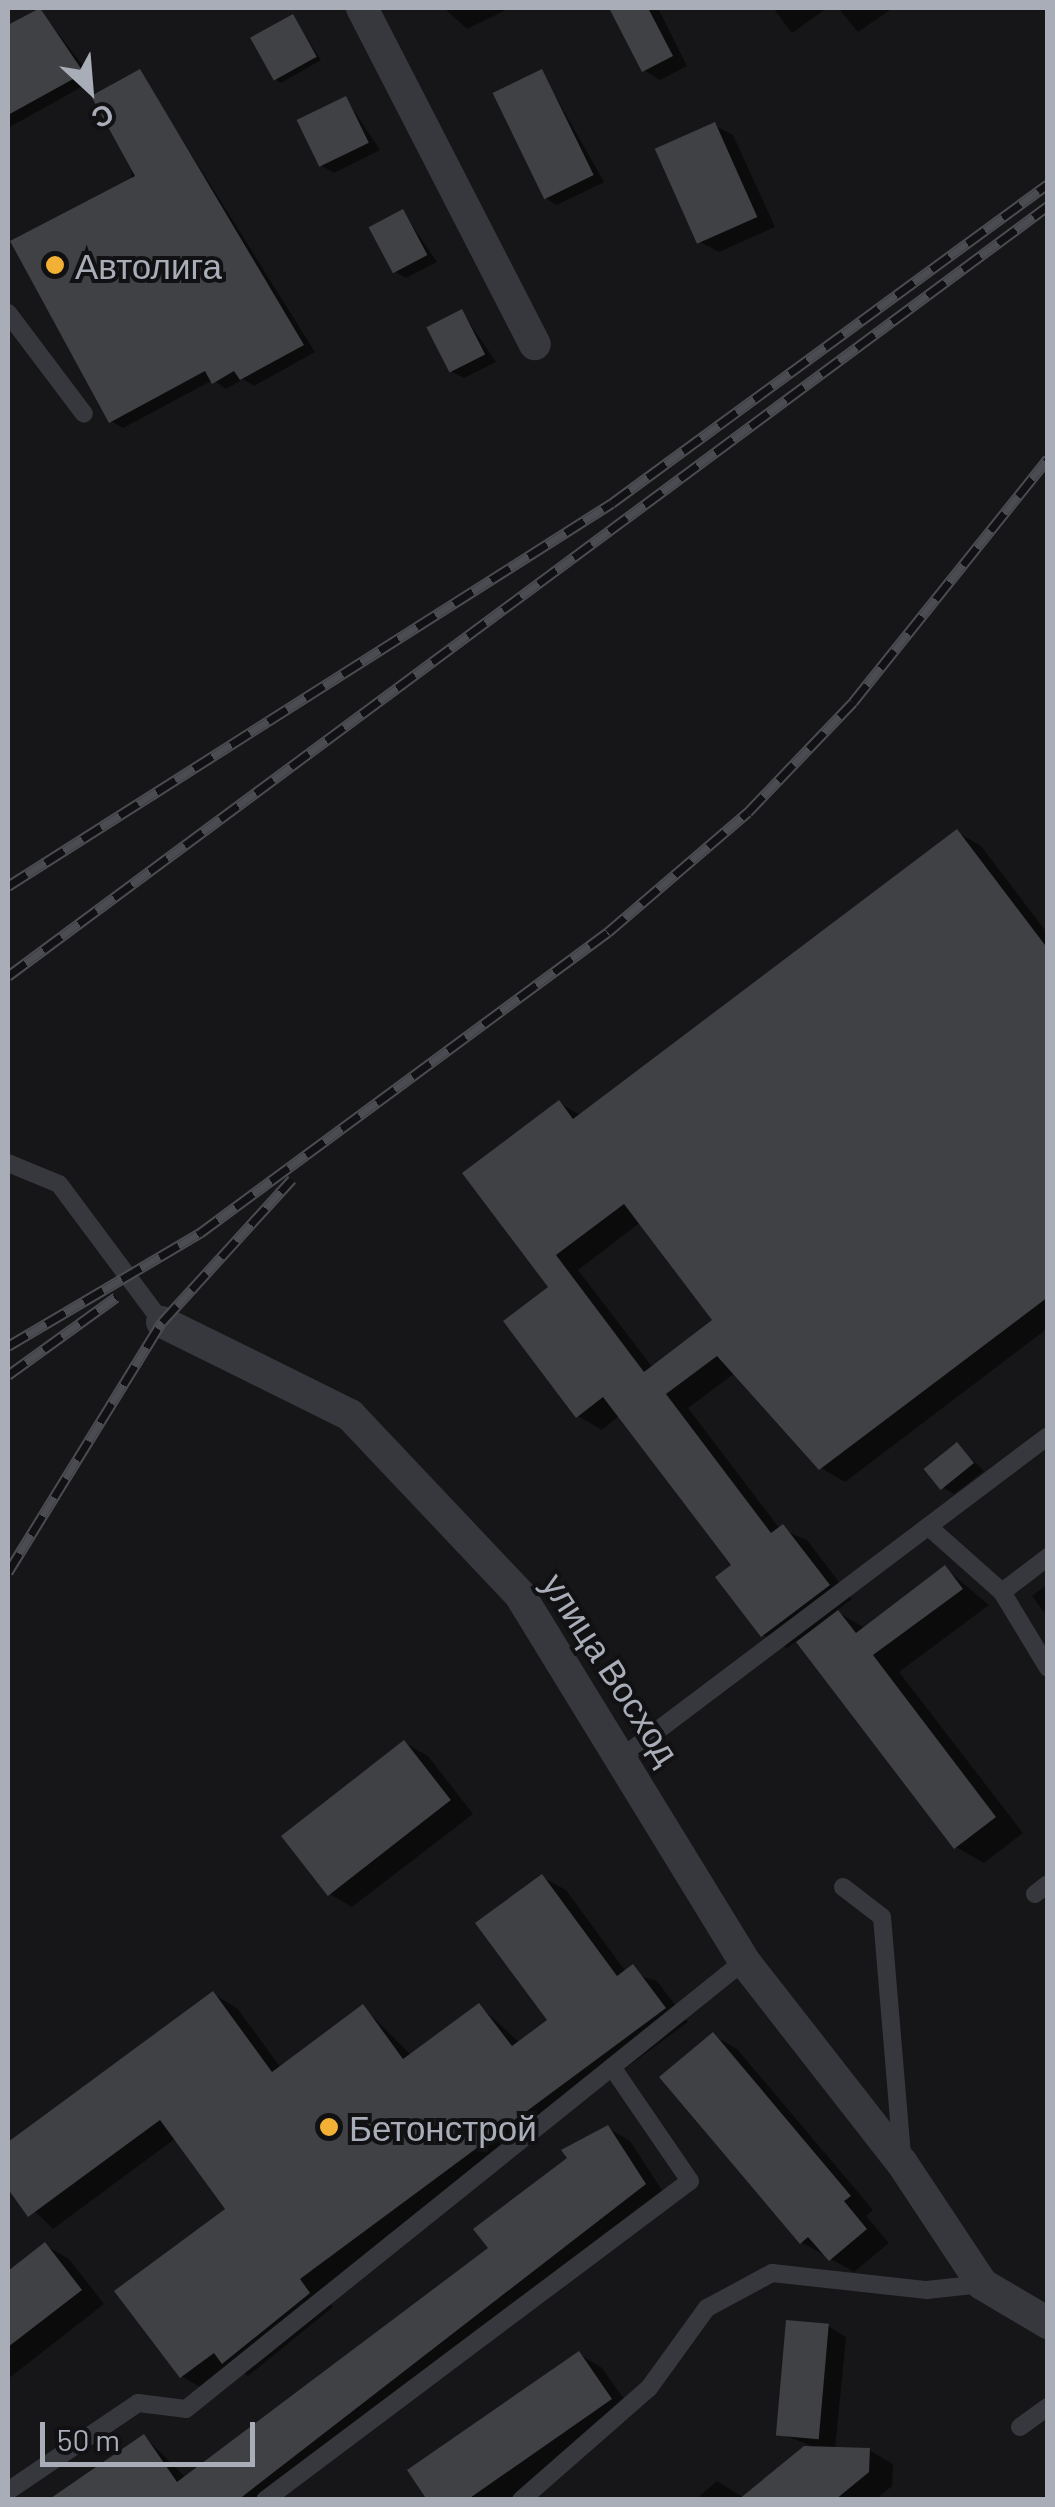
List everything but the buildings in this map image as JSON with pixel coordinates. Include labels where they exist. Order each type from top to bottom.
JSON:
[{"type":"street","points":[[362,8],[535,344]]},
{"type":"street","name":"улица Восход","points":[[162,1322],[350,1414],[520,1595],[625,1754],[744,1961],[902,2163],[982,2284],[1048,2323]]},
{"type":"lane","points":[[8,313],[84,414]]},
{"type":"lane","name":"улица Восход","points":[[8,1163],[59,1184],[162,1322]]},
{"type":"lane","points":[[625,1754],[1048,1436]]},
{"type":"lane","points":[[930,1528],[1002,1592],[1048,1668]]},
{"type":"lane","points":[[1002,1592],[1048,1556]]},
{"type":"lane","points":[[842,1887],[882,1917],[902,2163]]},
{"type":"lane","points":[[8,2491],[138,2403],[186,2408],[744,1961]]},
{"type":"lane","points":[[265,2500],[690,2181],[612,2067]]},
{"type":"lane","points":[[521,2500],[650,2388],[707,2308],[772,2273],[927,2290],[982,2284]]},
{"type":"lane","points":[[1020,2427],[1048,2407]]},
{"type":"railway","points":[[8,886],[612,503],[1048,184]]},
{"type":"railway","points":[[8,976],[1048,206]]},
{"type":"railway","points":[[8,1346],[200,1233],[608,932],[748,812],[853,702],[1048,459]]},
{"type":"railway","points":[[8,1572],[162,1322],[292,1179]]},
{"type":"railway","points":[[8,1375],[116,1297]]},
{"type":"place","name":"Автолига","points":[[55,265]]},
{"type":"place","name":"Бетонстрой","points":[[329,2127]]}]
